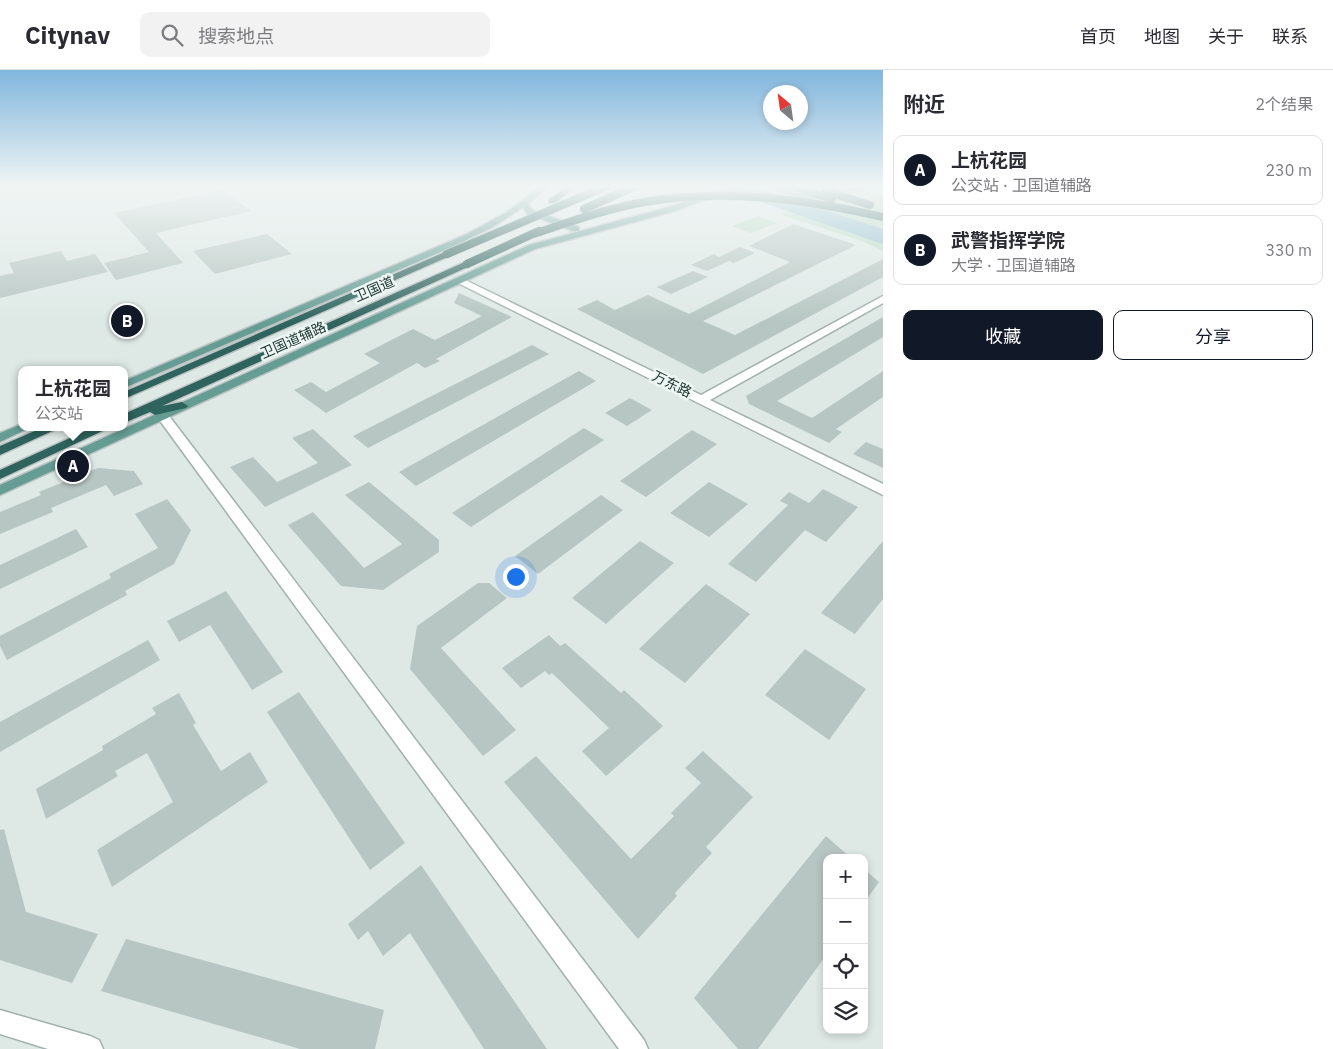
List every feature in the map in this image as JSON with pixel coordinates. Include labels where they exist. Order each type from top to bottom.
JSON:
[{"type":"highway","points":[[490,236],[498,232]]},
{"type":"highway","name":"卫国道","points":[[128,394],[500,232]]},
{"type":"highway","name":"卫国道","points":[[128,417],[539,232]]},
{"type":"highway","points":[[530,236],[543,232]]},
{"type":"highway","points":[[128,388],[156,382]]},
{"type":"highway","points":[[128,417],[182,406]]},
{"type":"highway","points":[[0,451],[46,431]]},
{"type":"highway","points":[[0,475],[97,431]]},
{"type":"main road","name":"卫国道辅路","points":[[128,383],[381,275],[473,232]]},
{"type":"main road","points":[[556,239],[565,232]]},
{"type":"main road","name":"卫国道辅路","points":[[128,431],[532,247],[586,232]]},
{"type":"main road","points":[[0,438],[18,430]]},
{"type":"main road","name":"卫国道辅路","points":[[0,490],[127,431]]},
{"type":"street","name":"万东路","points":[[459,280],[703,399],[883,490]]},
{"type":"street","points":[[703,399],[883,299]]},
{"type":"street","points":[[162,415],[636,1049]]},
{"type":"street","points":[[0,1022],[90,1049]]},
{"type":"green space","points":[[833,232],[883,232],[883,251],[862,241]]},
{"type":"water","points":[[847,232],[883,232],[883,244]]},
{"type":"building","points":[[131,232],[162,232],[156,233],[183,263],[116,280],[104,263],[149,252]]},
{"type":"building","points":[[778,232],[816,232],[856,245],[703,321],[735,335],[883,259],[883,277],[703,374],[577,309],[597,300],[615,310],[648,295],[689,314],[790,262],[749,246]]},
{"type":"building","points":[[267,234],[292,254],[215,274],[193,251]]},
{"type":"building","points":[[740,247],[755,253],[734,263],[729,261],[707,271],[691,265],[714,254],[719,257]]},
{"type":"building","points":[[61,251],[67,261],[95,254],[108,272],[0,298],[0,276],[14,273],[9,263]]},
{"type":"building","points":[[693,271],[708,277],[671,294],[657,287]]},
{"type":"building","points":[[459,293],[512,317],[436,359],[440,361],[425,368],[417,363],[326,413],[294,390],[311,382],[326,392],[380,363],[364,354],[413,329],[435,340],[482,316],[454,303]]},
{"type":"building","points":[[883,317],[883,337],[777,401],[812,418],[883,371],[883,397],[836,429],[842,432],[829,443],[749,404],[746,396]]},
{"type":"building","points":[[532,345],[549,354],[368,448],[353,436]]},
{"type":"building","points":[[579,371],[596,381],[416,486],[399,472]]},
{"type":"building","points":[[630,398],[652,410],[627,426],[605,413]]},
{"type":"building","points":[[584,428],[604,440],[471,527],[452,513]]},
{"type":"building","points":[[313,429],[352,465],[265,507],[230,467],[253,457],[277,482],[318,463],[292,438]]},
{"type":"building","points":[[692,430],[717,444],[646,497],[620,481]]},
{"type":"building","points":[[866,442],[883,449],[883,468],[853,454]]},
{"type":"building","points":[[98,468],[134,471],[143,484],[114,496],[106,485],[51,508],[53,512],[0,534],[0,512],[41,495],[39,492]]},
{"type":"building","points":[[369,482],[439,540],[439,552],[383,590],[341,586],[288,525],[313,512],[364,568],[402,544],[345,495]]},
{"type":"building","points":[[709,482],[748,504],[709,537],[670,513]]},
{"type":"building","points":[[823,489],[858,507],[826,542],[805,530],[756,582],[728,564],[788,505],[780,501],[789,492],[809,503]]},
{"type":"building","points":[[601,495],[623,510],[538,574],[515,556]]},
{"type":"building","points":[[167,499],[191,530],[174,564],[125,591],[127,595],[7,660],[0,646],[0,636],[111,578],[109,574],[158,548],[135,514]]},
{"type":"building","points":[[76,529],[88,547],[0,589],[0,565]]},
{"type":"building","points":[[640,541],[674,563],[606,624],[572,598]]},
{"type":"building","points":[[883,541],[883,599],[855,634],[821,613]]},
{"type":"building","points":[[478,583],[489,583],[507,598],[441,648],[516,730],[483,756],[410,669],[417,626]]},
{"type":"building","points":[[706,584],[750,614],[685,683],[639,649]]},
{"type":"building","points":[[226,591],[283,672],[252,690],[210,625],[179,642],[167,621]]},
{"type":"building","points":[[549,635],[560,646],[565,643],[621,693],[624,690],[663,726],[606,776],[582,751],[609,728],[552,673],[549,675],[545,671],[521,688],[502,668]]},
{"type":"building","points":[[148,640],[160,660],[0,752],[0,722]]},
{"type":"building","points":[[805,649],[866,689],[829,740],[765,695]]},
{"type":"building","points":[[299,692],[405,843],[370,870],[267,712]]},
{"type":"building","points":[[179,693],[196,723],[193,725],[221,771],[250,752],[268,782],[112,887],[97,850],[173,802],[147,753],[115,771],[118,776],[46,819],[36,789],[103,750],[102,746],[156,714],[152,708]]},
{"type":"building","points":[[703,751],[753,797],[706,847],[712,853],[675,893],[677,896],[638,939],[504,782],[536,756],[631,859],[674,816],[671,813],[701,783],[685,768]]},
{"type":"building","points":[[4,829],[26,912],[98,934],[72,983],[0,960],[0,830]]},
{"type":"building","points":[[826,836],[846,854],[823,854],[823,960],[758,1049],[738,1049],[694,998]]},
{"type":"building","points":[[421,865],[547,1049],[484,1049],[410,933],[383,956],[368,931],[358,940],[348,924]]},
{"type":"building","points":[[868,872],[879,882],[868,897]]},
{"type":"building","points":[[126,939],[384,1010],[375,1049],[300,1049],[101,991]]},
{"type":"place","name":"武警指挥学院","points":[[127,321]]},
{"type":"place","name":"上杭花园","points":[[73,466]]}]
